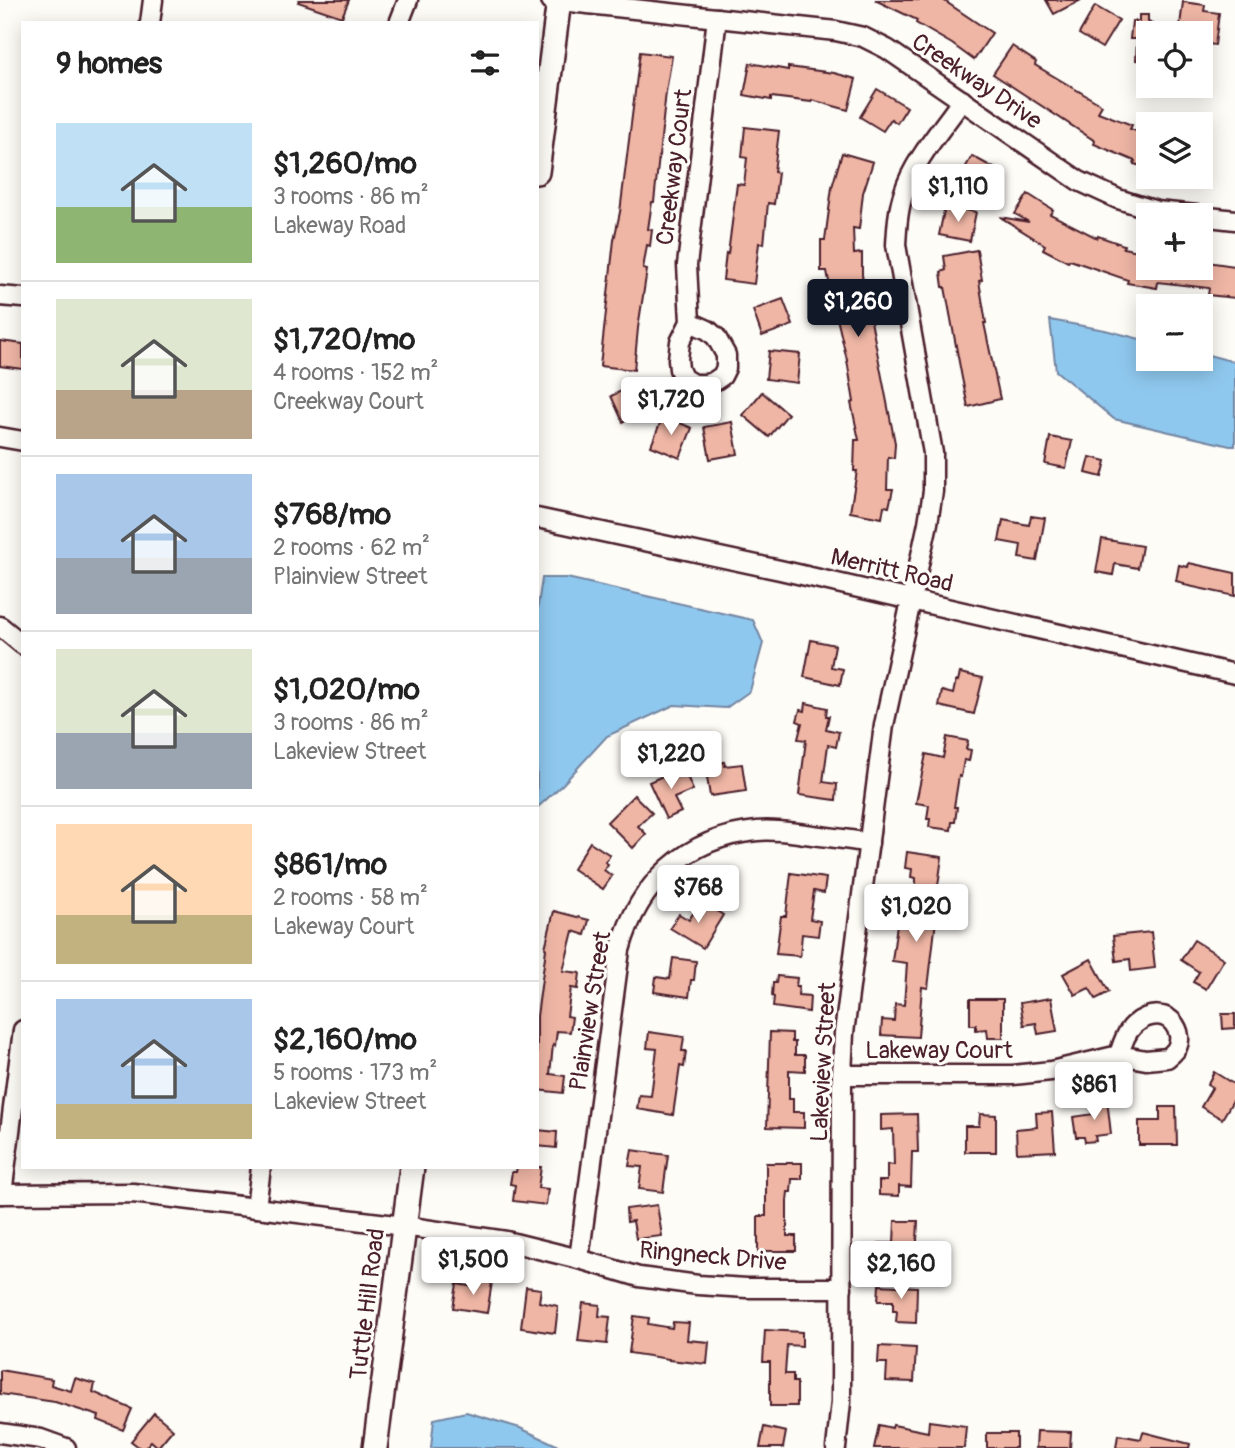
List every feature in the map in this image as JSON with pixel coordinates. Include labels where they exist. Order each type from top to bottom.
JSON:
[{"type":"main road","points":[[539,156],[559,0]]},
{"type":"main road","name":"Tuttle Hill Road","points":[[375,1448],[412,1169]]},
{"type":"street","points":[[150,21],[153,0]]},
{"type":"street","points":[[400,21],[408,0]]},
{"type":"street","name":"Creekway Drive","points":[[551,0],[836,31],[863,37],[887,49],[1079,181],[1136,205]]},
{"type":"street","name":"Creekway Court","points":[[690,322],[687,265],[717,18]]},
{"type":"street","name":"Lakeview Street","points":[[836,1448],[841,1402],[844,1034],[884,725],[933,491],[933,453],[899,270],[896,245],[898,214],[904,190],[920,160],[962,100]]},
{"type":"street","name":"Creekway Drive","points":[[1213,217],[1235,220]]},
{"type":"street","points":[[0,296],[21,299]]},
{"type":"street","points":[[0,438],[21,440]]},
{"type":"street","name":"Merritt Road","points":[[539,518],[911,599],[1235,674]]},
{"type":"street","points":[[0,626],[21,643]]},
{"type":"street","name":"Plainview Street","points":[[579,1259],[621,950],[625,931],[644,896],[676,861],[704,845],[730,835],[779,831],[869,843]]},
{"type":"street","points":[[1,1194],[21,1045]]},
{"type":"street","name":"Lakeway Court","points":[[842,1075],[1013,1075],[1051,1071],[1118,1055]]},
{"type":"street","points":[[256,1208],[261,1169]]},
{"type":"street","name":"Ringneck Drive","points":[[1,1194],[133,1193],[506,1241],[639,1277],[747,1288],[842,1288]]},
{"type":"street","points":[[0,1433],[41,1439],[66,1448]]},
{"type":"water","points":[[1050,320],[1136,338],[1136,371],[1213,371],[1213,356],[1235,362],[1235,446],[1114,419],[1056,371]]},
{"type":"water","points":[[542,578],[567,578],[753,620],[763,643],[750,691],[726,708],[674,705],[607,736],[539,806],[539,598]]},
{"type":"water","points":[[466,1412],[520,1428],[563,1448],[431,1448],[434,1419]]},
{"type":"building","points":[[349,0],[342,17],[298,2]]},
{"type":"building","points":[[875,0],[943,0],[992,33],[974,60],[916,23],[917,20]]},
{"type":"building","points":[[1046,0],[1081,0],[1054,14]]},
{"type":"building","points":[[1183,2],[1205,5],[1204,11],[1219,13],[1215,45],[1213,21],[1181,21]]},
{"type":"building","points":[[1095,6],[1119,20],[1102,48],[1079,34]]},
{"type":"building","points":[[1139,15],[1148,15],[1148,21],[1139,21]]},
{"type":"building","points":[[1132,21],[1136,21],[1136,39],[1130,39]]},
{"type":"building","points":[[1012,46],[1036,62],[1035,65],[1102,105],[1098,112],[1132,125],[1130,129],[1136,131],[1136,165],[1135,161],[1094,144],[1095,141],[993,74]]},
{"type":"building","points":[[640,52],[672,56],[654,202],[648,229],[652,230],[650,246],[647,245],[643,269],[647,270],[634,370],[600,366]]},
{"type":"building","points":[[750,63],[788,70],[788,67],[834,73],[856,79],[848,110],[812,100],[771,97],[771,100],[744,95]]},
{"type":"building","points":[[877,89],[907,107],[897,123],[891,119],[883,131],[860,117]]},
{"type":"building","points":[[745,127],[779,131],[774,172],[778,173],[774,204],[768,203],[764,244],[759,243],[754,284],[723,280],[737,184],[744,185],[747,158],[742,157]]},
{"type":"building","points":[[842,153],[873,162],[863,193],[859,229],[853,228],[854,254],[862,253],[862,275],[895,443],[894,458],[888,457],[887,489],[893,489],[889,507],[884,506],[882,518],[850,512],[857,471],[854,471],[855,440],[859,440],[851,403],[854,402],[847,360],[827,271],[821,271],[821,240],[825,240],[832,187]]},
{"type":"building","points":[[972,156],[1001,172],[987,198],[957,182]]},
{"type":"building","points":[[1028,194],[1053,210],[1050,214],[1097,238],[1098,236],[1124,245],[1123,248],[1136,251],[1136,280],[1213,280],[1213,263],[1235,266],[1235,298],[1208,294],[1209,288],[1158,282],[1157,288],[1127,283],[1128,280],[1070,260],[1068,262],[1043,249],[1045,245],[1000,217],[1029,222],[1015,214]]},
{"type":"building","points":[[945,206],[976,212],[970,241],[939,235]]},
{"type":"building","points":[[977,250],[982,280],[979,281],[984,323],[1000,399],[968,407],[941,272],[946,270],[944,256]]},
{"type":"building","points":[[783,299],[793,325],[762,336],[753,310]]},
{"type":"building","points":[[0,341],[21,344],[21,369],[0,366]]},
{"type":"building","points":[[769,351],[800,354],[797,383],[766,379]]},
{"type":"building","points":[[640,382],[652,409],[623,422],[611,396]]},
{"type":"building","points":[[762,392],[788,414],[769,437],[743,415]]},
{"type":"building","points":[[663,416],[692,428],[680,458],[651,446]]},
{"type":"building","points":[[732,422],[738,454],[710,459],[704,427]]},
{"type":"building","points":[[1050,437],[1072,441],[1066,468],[1045,464]]},
{"type":"building","points":[[1090,457],[1106,461],[1102,477],[1086,473]]},
{"type":"building","points":[[1031,516],[1045,518],[1037,561],[1019,558],[1021,545],[999,541],[1003,520],[1029,525]]},
{"type":"building","points":[[1102,539],[1142,546],[1138,568],[1115,564],[1113,575],[1096,572]]},
{"type":"building","points":[[1189,563],[1235,573],[1235,596],[1176,581],[1179,565],[1188,567]]},
{"type":"building","points":[[811,640],[835,645],[831,667],[843,669],[840,685],[804,677]]},
{"type":"building","points":[[960,673],[983,678],[974,714],[939,706],[942,691],[953,694]]},
{"type":"building","points":[[806,703],[827,708],[826,716],[829,716],[826,729],[839,732],[836,747],[828,745],[823,782],[837,784],[836,800],[799,795],[806,740],[798,739],[802,723],[797,721],[800,710],[805,711]]},
{"type":"building","points":[[947,737],[968,741],[966,749],[971,750],[969,761],[964,760],[961,777],[959,776],[954,807],[957,807],[955,822],[952,822],[951,830],[929,827],[929,805],[916,803],[926,754],[943,758]]},
{"type":"building","points":[[724,762],[725,766],[742,764],[746,791],[710,796],[706,771],[713,770],[712,764]]},
{"type":"building","points":[[683,767],[693,790],[674,798],[681,812],[666,819],[649,782]]},
{"type":"building","points":[[634,795],[652,813],[638,826],[646,834],[633,848],[607,822]]},
{"type":"building","points":[[590,842],[610,855],[604,870],[612,876],[603,889],[573,869]]},
{"type":"building","points":[[907,852],[942,857],[936,900],[937,908],[942,909],[941,920],[936,920],[928,988],[922,987],[918,1037],[881,1035],[882,1020],[894,1021],[895,1004],[904,1005],[907,963],[892,961],[898,917],[911,919],[916,885],[916,878],[911,877],[912,869],[905,868]]},
{"type":"building","points":[[791,873],[826,878],[824,893],[814,891],[810,919],[820,921],[818,936],[802,934],[800,956],[776,954],[781,916],[786,916]]},
{"type":"building","points":[[703,902],[723,915],[703,948],[670,928],[679,914],[689,920]]},
{"type":"building","points":[[554,911],[589,920],[585,935],[573,931],[563,971],[580,973],[578,989],[571,988],[567,1016],[572,1017],[570,1032],[557,1031],[555,1046],[553,1045],[550,1074],[565,1076],[563,1093],[539,1090],[539,1001],[545,948]]},
{"type":"building","points":[[1151,932],[1155,968],[1131,971],[1130,959],[1116,961],[1113,936]]},
{"type":"building","points":[[1194,940],[1224,959],[1206,989],[1193,982],[1199,972],[1181,960]]},
{"type":"building","points":[[673,958],[696,961],[689,997],[654,992],[656,977],[670,979]]},
{"type":"building","points":[[1091,959],[1109,992],[1096,999],[1089,988],[1075,995],[1063,974]]},
{"type":"building","points":[[777,976],[797,978],[798,995],[810,996],[809,1012],[773,1007],[773,983],[776,983]]},
{"type":"building","points":[[1051,998],[1057,1031],[1038,1034],[1036,1023],[1024,1025],[1020,1003]]},
{"type":"building","points":[[970,999],[1003,999],[1003,1038],[988,1038],[987,1029],[976,1030],[976,1025],[970,1025]]},
{"type":"building","points":[[1222,1014],[1235,1014],[1235,1028],[1223,1029]]},
{"type":"building","points":[[649,1032],[684,1037],[684,1067],[680,1066],[673,1115],[637,1109],[639,1095],[651,1096],[657,1049],[647,1048]]},
{"type":"building","points":[[770,1032],[792,1033],[795,1055],[805,1055],[805,1071],[789,1070],[789,1099],[793,1099],[793,1112],[804,1112],[804,1128],[767,1127]]},
{"type":"building","points":[[1214,1072],[1235,1085],[1235,1097],[1222,1119],[1201,1107],[1212,1088],[1207,1085]]},
{"type":"building","points":[[1107,1099],[1111,1134],[1095,1136],[1096,1141],[1085,1142],[1084,1137],[1076,1137],[1073,1117],[1094,1114],[1093,1100]]},
{"type":"building","points":[[1160,1107],[1176,1107],[1177,1145],[1139,1145],[1139,1121],[1160,1121]]},
{"type":"building","points":[[1052,1112],[1055,1151],[1017,1153],[1016,1129],[1037,1127],[1036,1113]]},
{"type":"building","points":[[917,1114],[918,1152],[912,1152],[911,1187],[899,1186],[899,1196],[879,1195],[879,1181],[887,1181],[887,1164],[894,1165],[893,1129],[881,1130],[881,1115]]},
{"type":"building","points":[[980,1114],[996,1115],[996,1152],[965,1152],[965,1126],[979,1126]]},
{"type":"building","points":[[539,1130],[557,1132],[556,1148],[539,1146]]},
{"type":"building","points":[[632,1150],[668,1155],[663,1192],[639,1189],[642,1167],[629,1166]]},
{"type":"building","points":[[766,1163],[802,1163],[802,1179],[792,1179],[787,1201],[787,1236],[796,1236],[796,1251],[758,1251],[758,1216],[766,1216]]},
{"type":"building","points":[[541,1167],[538,1188],[548,1189],[546,1205],[513,1201],[515,1185],[510,1184],[512,1172],[516,1172],[517,1169]]},
{"type":"building","points":[[657,1205],[662,1236],[636,1239],[633,1221],[627,1222],[626,1209]]},
{"type":"building","points":[[895,1221],[918,1221],[916,1260],[879,1258],[879,1243],[894,1243]]},
{"type":"building","points":[[476,1279],[492,1282],[487,1313],[453,1308],[457,1284],[475,1287]]},
{"type":"building","points":[[879,1285],[917,1287],[916,1323],[896,1322],[897,1311],[893,1311],[893,1301],[878,1301]]},
{"type":"building","points":[[526,1287],[541,1289],[539,1302],[558,1306],[555,1333],[521,1328]]},
{"type":"building","points":[[583,1303],[600,1305],[599,1316],[610,1317],[607,1344],[578,1341]]},
{"type":"building","points":[[634,1316],[649,1318],[648,1324],[672,1328],[673,1322],[689,1323],[687,1340],[709,1342],[707,1364],[629,1353]]},
{"type":"building","points":[[765,1330],[802,1332],[802,1346],[787,1345],[785,1374],[793,1374],[793,1382],[797,1382],[797,1406],[770,1406],[770,1362],[763,1362]]},
{"type":"building","points":[[879,1346],[916,1348],[914,1382],[886,1381],[887,1363],[878,1363]]},
{"type":"building","points":[[0,1370],[52,1379],[51,1385],[71,1391],[75,1378],[95,1384],[93,1392],[132,1409],[123,1430],[98,1420],[99,1416],[55,1402],[0,1394]]},
{"type":"building","points":[[154,1413],[173,1429],[158,1447],[151,1441],[145,1448],[140,1448],[131,1441]]},
{"type":"building","points":[[929,1421],[966,1426],[964,1448],[874,1448],[879,1425],[928,1432]]},
{"type":"building","points":[[764,1427],[786,1432],[783,1448],[760,1448]]},
{"type":"building","points":[[1037,1431],[1071,1432],[1070,1448],[1036,1448]]},
{"type":"building","points":[[1143,1432],[1190,1444],[1189,1448],[1116,1448],[1118,1435],[1141,1439]]},
{"type":"building","points":[[987,1433],[1016,1433],[1016,1448],[987,1448]]}]
